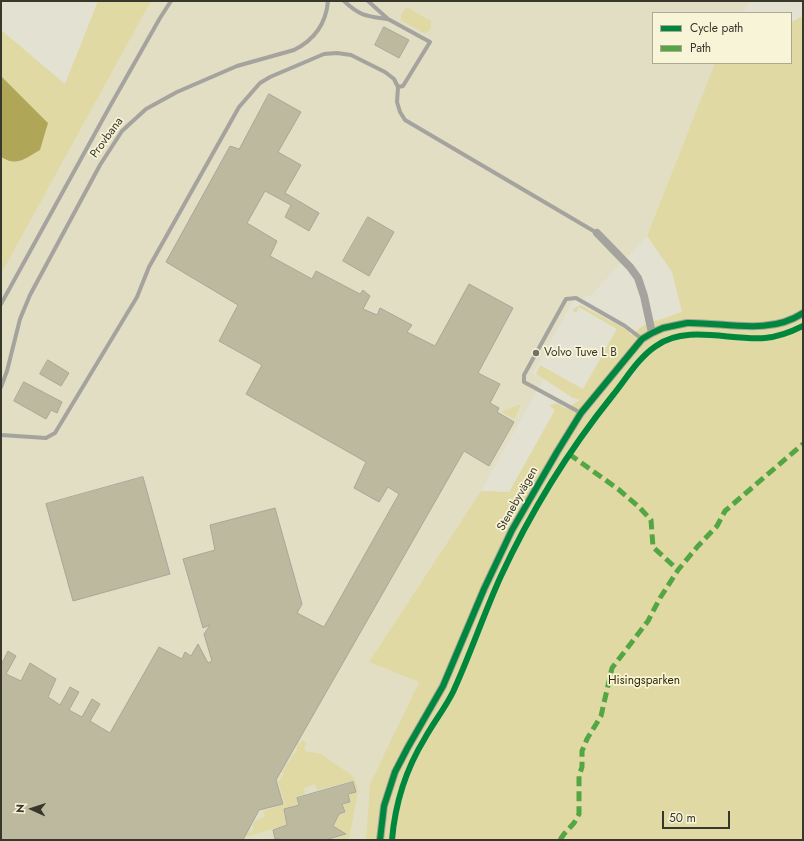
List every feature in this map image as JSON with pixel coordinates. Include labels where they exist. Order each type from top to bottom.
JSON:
[{"type":"street","points":[[597,232],[638,278],[644,296],[652,332]]},
{"type":"street","name":"Stenebyvägen","points":[[380,840],[384,806],[395,772],[443,686],[484,589],[512,530],[548,466],[581,413],[642,339],[652,332],[686,323],[752,326],[770,325],[785,322],[803,313]]},
{"type":"lane","name":"Provbana","points":[[1,304],[109,108],[171,1]]},
{"type":"lane","name":"Provbana","points":[[1,387],[7,371],[20,319],[30,294],[100,165],[122,132],[146,109],[177,92],[237,66],[294,50],[303,46],[311,40],[320,27],[325,17],[328,1]]},
{"type":"lane","points":[[344,1],[358,13],[371,17],[388,19]]},
{"type":"lane","points":[[368,1],[388,19],[430,42],[403,86],[398,87]]},
{"type":"lane","points":[[1,435],[46,438],[55,433],[137,297],[149,267],[239,108],[260,83],[270,77],[324,54],[337,53],[351,55],[385,72],[394,79],[398,87],[397,102],[400,112],[405,120],[597,232]]},
{"type":"lane","points":[[581,413],[524,382],[524,375],[566,299],[576,298],[624,326],[642,339]]},
{"type":"shaded area","points":[[151,1],[750,1],[744,12],[652,12],[652,64],[715,64],[647,236],[591,295],[573,301],[533,373],[543,380],[481,491],[369,662],[419,682],[370,784],[366,840],[1,840],[1,274]]},
{"type":"shaded area","points":[[1,76],[48,123],[40,150],[17,161],[7,160],[1,157]]},
{"type":"green space","points":[[98,1],[151,1],[1,274],[1,157],[7,161],[48,123],[1,76],[1,30],[65,84]]},
{"type":"green space","points":[[406,8],[431,21],[430,30],[424,33],[401,20],[401,15]]},
{"type":"green space","name":"Hisingsparken","points":[[803,16],[803,840],[366,840],[370,784],[419,682],[369,662],[481,491],[509,492],[555,410],[550,405],[557,403],[566,409],[580,400],[573,398],[536,374],[540,365],[583,389],[617,329],[579,307],[576,313],[572,310],[580,305],[629,331],[631,335],[644,325],[682,312],[672,272],[647,236],[715,64],[792,64],[792,22]]},
{"type":"green space","points":[[521,405],[514,419],[502,412]]},
{"type":"green space","points":[[303,740],[307,744],[304,748],[305,751],[321,754],[350,774],[356,781],[358,792],[349,839],[328,840],[347,835],[334,826],[339,815],[346,813],[343,804],[351,803],[349,794],[357,792],[353,781],[317,790],[315,784],[304,788],[305,794],[296,797],[298,804],[291,806],[292,814],[285,816],[286,825],[246,837],[249,831],[252,832],[254,828],[252,826],[255,821],[265,817],[263,811],[285,804],[278,782],[284,774],[282,772],[296,752],[298,743],[300,744]]},
{"type":"building","points":[[384,27],[409,40],[399,58],[375,45]]},
{"type":"building","points":[[269,94],[301,112],[278,152],[301,165],[285,193],[319,213],[309,231],[285,217],[291,205],[265,191],[247,223],[277,241],[270,256],[312,279],[316,271],[360,294],[363,290],[370,296],[363,309],[377,315],[380,308],[412,325],[407,332],[435,346],[469,284],[513,308],[478,373],[500,384],[490,403],[499,408],[497,412],[514,422],[489,466],[464,451],[276,780],[283,804],[259,810],[243,840],[1,840],[1,665],[8,651],[16,656],[6,674],[21,681],[30,663],[56,679],[48,697],[60,705],[70,687],[79,692],[69,710],[82,717],[92,699],[100,704],[90,721],[110,733],[159,647],[182,659],[185,652],[191,656],[198,644],[208,663],[212,661],[204,634],[210,625],[203,628],[183,559],[215,550],[210,525],[275,508],[302,604],[297,613],[324,627],[399,494],[388,487],[379,502],[354,488],[366,462],[246,394],[262,365],[219,341],[238,305],[166,262],[230,146],[239,149]]},
{"type":"building","points":[[368,217],[394,232],[369,276],[343,261]]},
{"type":"building","points":[[48,360],[69,373],[61,386],[40,374]]},
{"type":"building","points":[[24,382],[62,402],[57,413],[51,410],[46,419],[14,401]]},
{"type":"building","points":[[143,477],[170,574],[73,601],[46,504]]},
{"type":"building","points":[[353,782],[356,792],[348,794],[350,802],[342,804],[345,812],[339,814],[333,826],[346,834],[325,840],[275,839],[273,830],[287,825],[284,809],[299,805],[297,798]]},
{"type":"marked path","points":[[560,840],[574,823],[579,814],[579,776],[582,767],[582,751],[587,739],[601,716],[612,668],[648,621],[660,598],[678,570],[717,526],[725,511],[803,444]]},
{"type":"marked path","points":[[569,454],[618,489],[639,507],[651,520],[653,547],[678,570]]},
{"type":"cycle path","points":[[380,840],[384,806],[395,772],[443,686],[484,589],[512,530],[581,413],[642,339],[663,328],[687,323],[761,326],[790,320],[803,313]]},
{"type":"cycle path","points":[[392,840],[402,787],[412,762],[428,732],[447,704],[453,692],[500,578],[524,530],[565,460],[596,416],[633,369],[644,356],[656,346],[668,339],[695,335],[765,338],[785,334],[803,326]]},
{"type":"place","name":"Volvo Tuve L B","points":[[536,353]]}]
